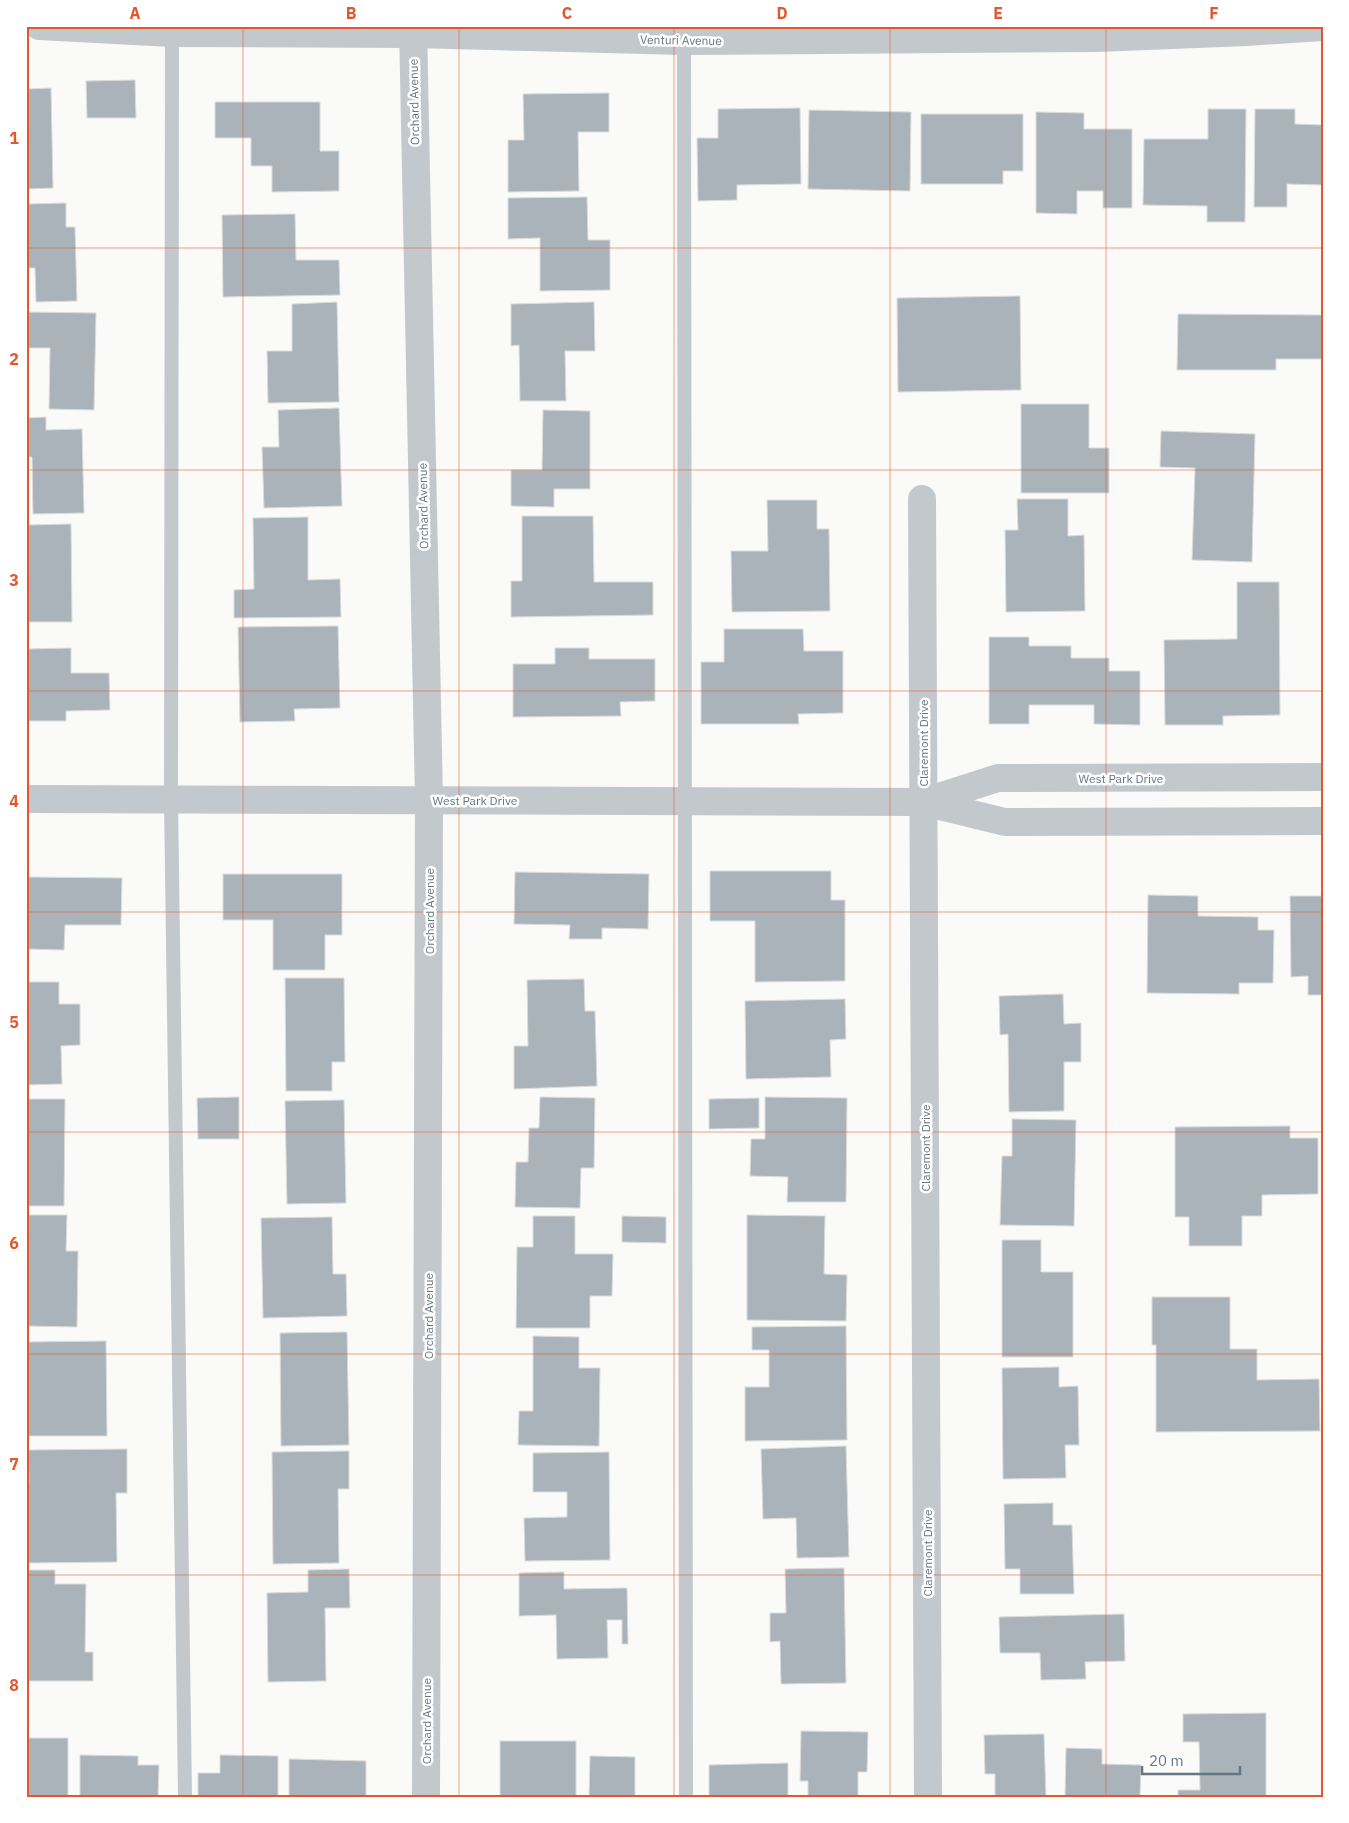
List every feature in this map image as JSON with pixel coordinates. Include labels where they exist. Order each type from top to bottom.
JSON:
[{"type":"street","name":"Venturi Avenue","points":[[39,26],[172,30],[412,30],[684,41],[1096,32],[1246,32],[1323,27]]},
{"type":"street","name":"Orchard Avenue","points":[[412,30],[429,800],[426,1797]]},
{"type":"street","name":"Claremont Drive","points":[[922,499],[928,1797]]},
{"type":"street","name":"West Park Drive","points":[[923,802],[998,778],[1323,777]]},
{"type":"street","name":"West Park Drive","points":[[26,798],[923,802],[1004,822],[1323,821]]},
{"type":"lane","points":[[172,30],[171,799],[185,1797]]},
{"type":"lane","points":[[684,41],[686,1797]]},
{"type":"building","points":[[135,80],[136,118],[87,118],[86,81]]},
{"type":"building","points":[[51,88],[53,188],[26,189],[26,89]]},
{"type":"building","points":[[609,93],[609,132],[578,132],[579,191],[508,192],[508,140],[524,140],[523,94]]},
{"type":"building","points":[[215,102],[320,102],[320,151],[339,151],[339,191],[272,192],[272,166],[251,166],[251,138],[215,138]]},
{"type":"building","points":[[800,108],[801,184],[737,185],[737,200],[698,201],[697,138],[718,138],[718,109]]},
{"type":"building","points":[[1208,109],[1246,109],[1245,222],[1207,222],[1207,206],[1143,205],[1144,139],[1208,139]]},
{"type":"building","points":[[1255,109],[1295,109],[1295,124],[1323,125],[1323,185],[1287,184],[1287,207],[1254,207]]},
{"type":"building","points":[[809,110],[911,112],[910,191],[808,189]]},
{"type":"building","points":[[1036,112],[1084,113],[1084,129],[1132,129],[1132,208],[1103,208],[1103,191],[1077,191],[1077,214],[1036,213]]},
{"type":"building","points":[[921,114],[1023,114],[1023,171],[1003,171],[1003,184],[921,184]]},
{"type":"building","points":[[587,197],[588,240],[610,240],[610,290],[540,291],[540,238],[508,239],[508,198]]},
{"type":"building","points":[[66,203],[66,227],[75,227],[77,301],[36,302],[35,268],[26,268],[26,204]]},
{"type":"building","points":[[295,214],[296,260],[339,260],[340,295],[223,297],[222,215]]},
{"type":"building","points":[[1020,296],[1021,390],[898,392],[897,298]]},
{"type":"building","points":[[337,302],[339,402],[268,403],[267,351],[292,351],[292,304]]},
{"type":"building","points":[[594,302],[595,351],[565,351],[566,401],[520,401],[519,345],[511,346],[511,304]]},
{"type":"building","points":[[26,312],[96,313],[94,410],[49,409],[50,348],[26,348]]},
{"type":"building","points":[[1178,314],[1323,315],[1323,359],[1276,359],[1276,370],[1177,370]]},
{"type":"building","points":[[1021,404],[1089,404],[1089,448],[1109,448],[1109,493],[1021,493]]},
{"type":"building","points":[[339,408],[342,506],[264,508],[262,447],[279,447],[278,410]]},
{"type":"building","points":[[543,410],[590,411],[590,489],[554,489],[554,507],[511,506],[511,470],[542,470]]},
{"type":"building","points":[[46,417],[46,430],[82,429],[84,513],[33,514],[32,457],[26,457],[26,418]]},
{"type":"building","points":[[1161,431],[1255,434],[1252,562],[1192,560],[1195,468],[1160,467]]},
{"type":"building","points":[[1017,499],[1068,499],[1068,536],[1084,535],[1085,611],[1006,612],[1005,530],[1018,530]]},
{"type":"building","points":[[767,500],[817,500],[817,529],[829,529],[830,611],[732,612],[731,551],[768,551]]},
{"type":"building","points":[[522,516],[593,516],[594,582],[653,582],[653,615],[511,617],[511,581],[522,581]]},
{"type":"building","points":[[308,517],[308,580],[340,579],[341,617],[234,618],[234,590],[254,589],[253,518]]},
{"type":"building","points":[[71,524],[72,622],[26,622],[26,525]]},
{"type":"building","points":[[1237,582],[1279,582],[1280,715],[1223,716],[1223,725],[1165,725],[1164,640],[1237,639]]},
{"type":"building","points":[[338,626],[340,708],[294,709],[295,721],[240,722],[238,627]]},
{"type":"building","points":[[724,629],[803,629],[804,651],[843,651],[843,713],[798,714],[799,724],[701,724],[701,662],[724,662]]},
{"type":"building","points":[[989,637],[1029,637],[1029,646],[1071,646],[1071,658],[1109,658],[1109,671],[1140,671],[1140,725],[1094,724],[1094,705],[1029,705],[1029,724],[989,724]]},
{"type":"building","points":[[71,648],[71,673],[109,673],[110,710],[66,711],[66,721],[26,721],[26,649]]},
{"type":"building","points":[[555,648],[589,648],[589,659],[655,659],[655,701],[620,702],[621,716],[513,717],[513,664],[555,664]]},
{"type":"building","points":[[710,871],[831,871],[831,900],[845,900],[845,981],[755,982],[755,921],[710,921]]},
{"type":"building","points":[[515,872],[649,874],[648,929],[602,928],[602,939],[569,939],[570,925],[514,924]]},
{"type":"building","points":[[223,874],[342,874],[342,935],[325,935],[325,970],[273,970],[273,920],[223,920]]},
{"type":"building","points":[[26,877],[122,878],[121,925],[65,925],[64,950],[26,949]]},
{"type":"building","points":[[1148,895],[1198,896],[1198,916],[1258,917],[1258,930],[1274,930],[1273,983],[1239,983],[1239,994],[1147,993]]},
{"type":"building","points":[[1290,896],[1323,896],[1323,995],[1308,995],[1308,976],[1291,977]]},
{"type":"building","points":[[285,978],[344,978],[345,1062],[332,1062],[332,1091],[286,1091]]},
{"type":"building","points":[[584,979],[585,1011],[595,1011],[597,1086],[514,1089],[514,1046],[528,1046],[527,980]]},
{"type":"building","points":[[26,982],[59,982],[59,1004],[80,1004],[80,1045],[61,1046],[62,1084],[26,1085]]},
{"type":"building","points":[[1063,994],[1064,1024],[1081,1023],[1081,1062],[1064,1062],[1064,1111],[1009,1112],[1008,1034],[1000,1035],[999,996]]},
{"type":"building","points":[[845,999],[846,1039],[830,1040],[831,1077],[746,1079],[745,1001]]},
{"type":"building","points":[[239,1097],[239,1139],[198,1139],[197,1098]]},
{"type":"building","points":[[540,1097],[595,1098],[594,1168],[581,1168],[580,1208],[515,1207],[516,1162],[528,1162],[529,1128],[539,1128]]},
{"type":"building","points":[[765,1097],[847,1098],[846,1202],[787,1202],[788,1177],[750,1176],[751,1139],[765,1139]]},
{"type":"building","points":[[759,1098],[759,1128],[709,1129],[709,1099]]},
{"type":"building","points":[[26,1099],[65,1099],[64,1206],[26,1206]]},
{"type":"building","points":[[344,1100],[346,1203],[287,1204],[285,1101]]},
{"type":"building","points":[[1012,1119],[1076,1120],[1074,1226],[1000,1225],[1002,1156],[1012,1156]]},
{"type":"building","points":[[1290,1126],[1290,1138],[1318,1138],[1318,1194],[1262,1195],[1262,1216],[1242,1216],[1242,1246],[1189,1246],[1189,1217],[1175,1217],[1175,1127]]},
{"type":"building","points":[[26,1215],[67,1215],[66,1251],[78,1251],[77,1327],[26,1326]]},
{"type":"building","points":[[747,1215],[825,1216],[824,1274],[847,1275],[846,1321],[747,1320]]},
{"type":"building","points":[[533,1216],[575,1216],[575,1254],[613,1254],[612,1296],[590,1296],[590,1328],[516,1328],[517,1247],[533,1247]]},
{"type":"building","points":[[622,1216],[666,1217],[666,1243],[622,1242]]},
{"type":"building","points":[[332,1217],[333,1274],[346,1274],[347,1316],[263,1318],[261,1218]]},
{"type":"building","points":[[1002,1240],[1041,1240],[1041,1272],[1073,1272],[1073,1357],[1002,1357]]},
{"type":"building","points":[[1152,1297],[1230,1297],[1230,1349],[1257,1349],[1257,1380],[1319,1379],[1320,1431],[1156,1432],[1156,1345],[1152,1345]]},
{"type":"building","points":[[846,1326],[847,1440],[745,1441],[745,1387],[769,1387],[769,1350],[752,1350],[752,1327]]},
{"type":"building","points":[[347,1332],[349,1445],[281,1446],[280,1333]]},
{"type":"building","points":[[533,1336],[579,1337],[579,1368],[600,1368],[599,1446],[518,1445],[519,1411],[533,1411]]},
{"type":"building","points":[[106,1341],[107,1436],[26,1436],[26,1342]]},
{"type":"building","points":[[1059,1367],[1059,1387],[1078,1386],[1079,1445],[1065,1445],[1066,1478],[1003,1479],[1002,1368]]},
{"type":"building","points":[[846,1446],[849,1557],[797,1558],[796,1518],[763,1519],[761,1449]]},
{"type":"building","points":[[127,1449],[127,1493],[116,1493],[117,1562],[26,1563],[26,1483],[29,1483],[28,1450]]},
{"type":"building","points":[[349,1451],[349,1489],[338,1489],[339,1563],[273,1564],[272,1452]]},
{"type":"building","points":[[609,1452],[610,1560],[525,1561],[524,1518],[567,1517],[567,1492],[533,1492],[533,1453]]},
{"type":"building","points":[[1053,1503],[1053,1525],[1072,1525],[1074,1594],[1020,1594],[1020,1569],[1005,1569],[1004,1504]]},
{"type":"building","points":[[844,1568],[846,1683],[781,1684],[780,1641],[770,1642],[770,1613],[786,1613],[785,1569]]},
{"type":"building","points":[[349,1569],[350,1608],[325,1608],[326,1681],[268,1682],[267,1593],[308,1592],[308,1570]]},
{"type":"building","points":[[26,1570],[55,1570],[55,1584],[86,1584],[85,1652],[93,1652],[93,1681],[26,1681]]},
{"type":"building","points":[[564,1572],[564,1589],[627,1588],[628,1644],[622,1644],[622,1620],[607,1620],[608,1658],[557,1659],[556,1615],[519,1616],[519,1573]]},
{"type":"building","points":[[1124,1614],[1125,1661],[1085,1662],[1086,1679],[1041,1680],[1040,1653],[1000,1653],[999,1617]]},
{"type":"building","points":[[1266,1713],[1266,1797],[1178,1797],[1178,1790],[1200,1790],[1199,1742],[1183,1742],[1183,1714]]},
{"type":"building","points":[[801,1731],[868,1732],[867,1772],[858,1772],[858,1797],[808,1797],[808,1781],[800,1781]]},
{"type":"building","points":[[1044,1734],[1046,1797],[995,1797],[995,1774],[985,1774],[984,1735]]},
{"type":"building","points":[[26,1738],[68,1738],[68,1797],[26,1797]]},
{"type":"building","points":[[500,1741],[576,1741],[576,1797],[500,1797]]},
{"type":"building","points":[[1066,1748],[1102,1749],[1102,1764],[1141,1765],[1140,1797],[1065,1797]]},
{"type":"building","points":[[80,1755],[138,1756],[138,1765],[159,1765],[158,1797],[80,1797]]},
{"type":"building","points":[[220,1755],[278,1756],[278,1797],[198,1797],[198,1773],[220,1773]]},
{"type":"building","points":[[590,1756],[635,1757],[635,1797],[589,1797]]},
{"type":"building","points":[[289,1759],[366,1761],[366,1797],[289,1797]]},
{"type":"building","points":[[788,1763],[788,1797],[709,1797],[709,1765]]}]
